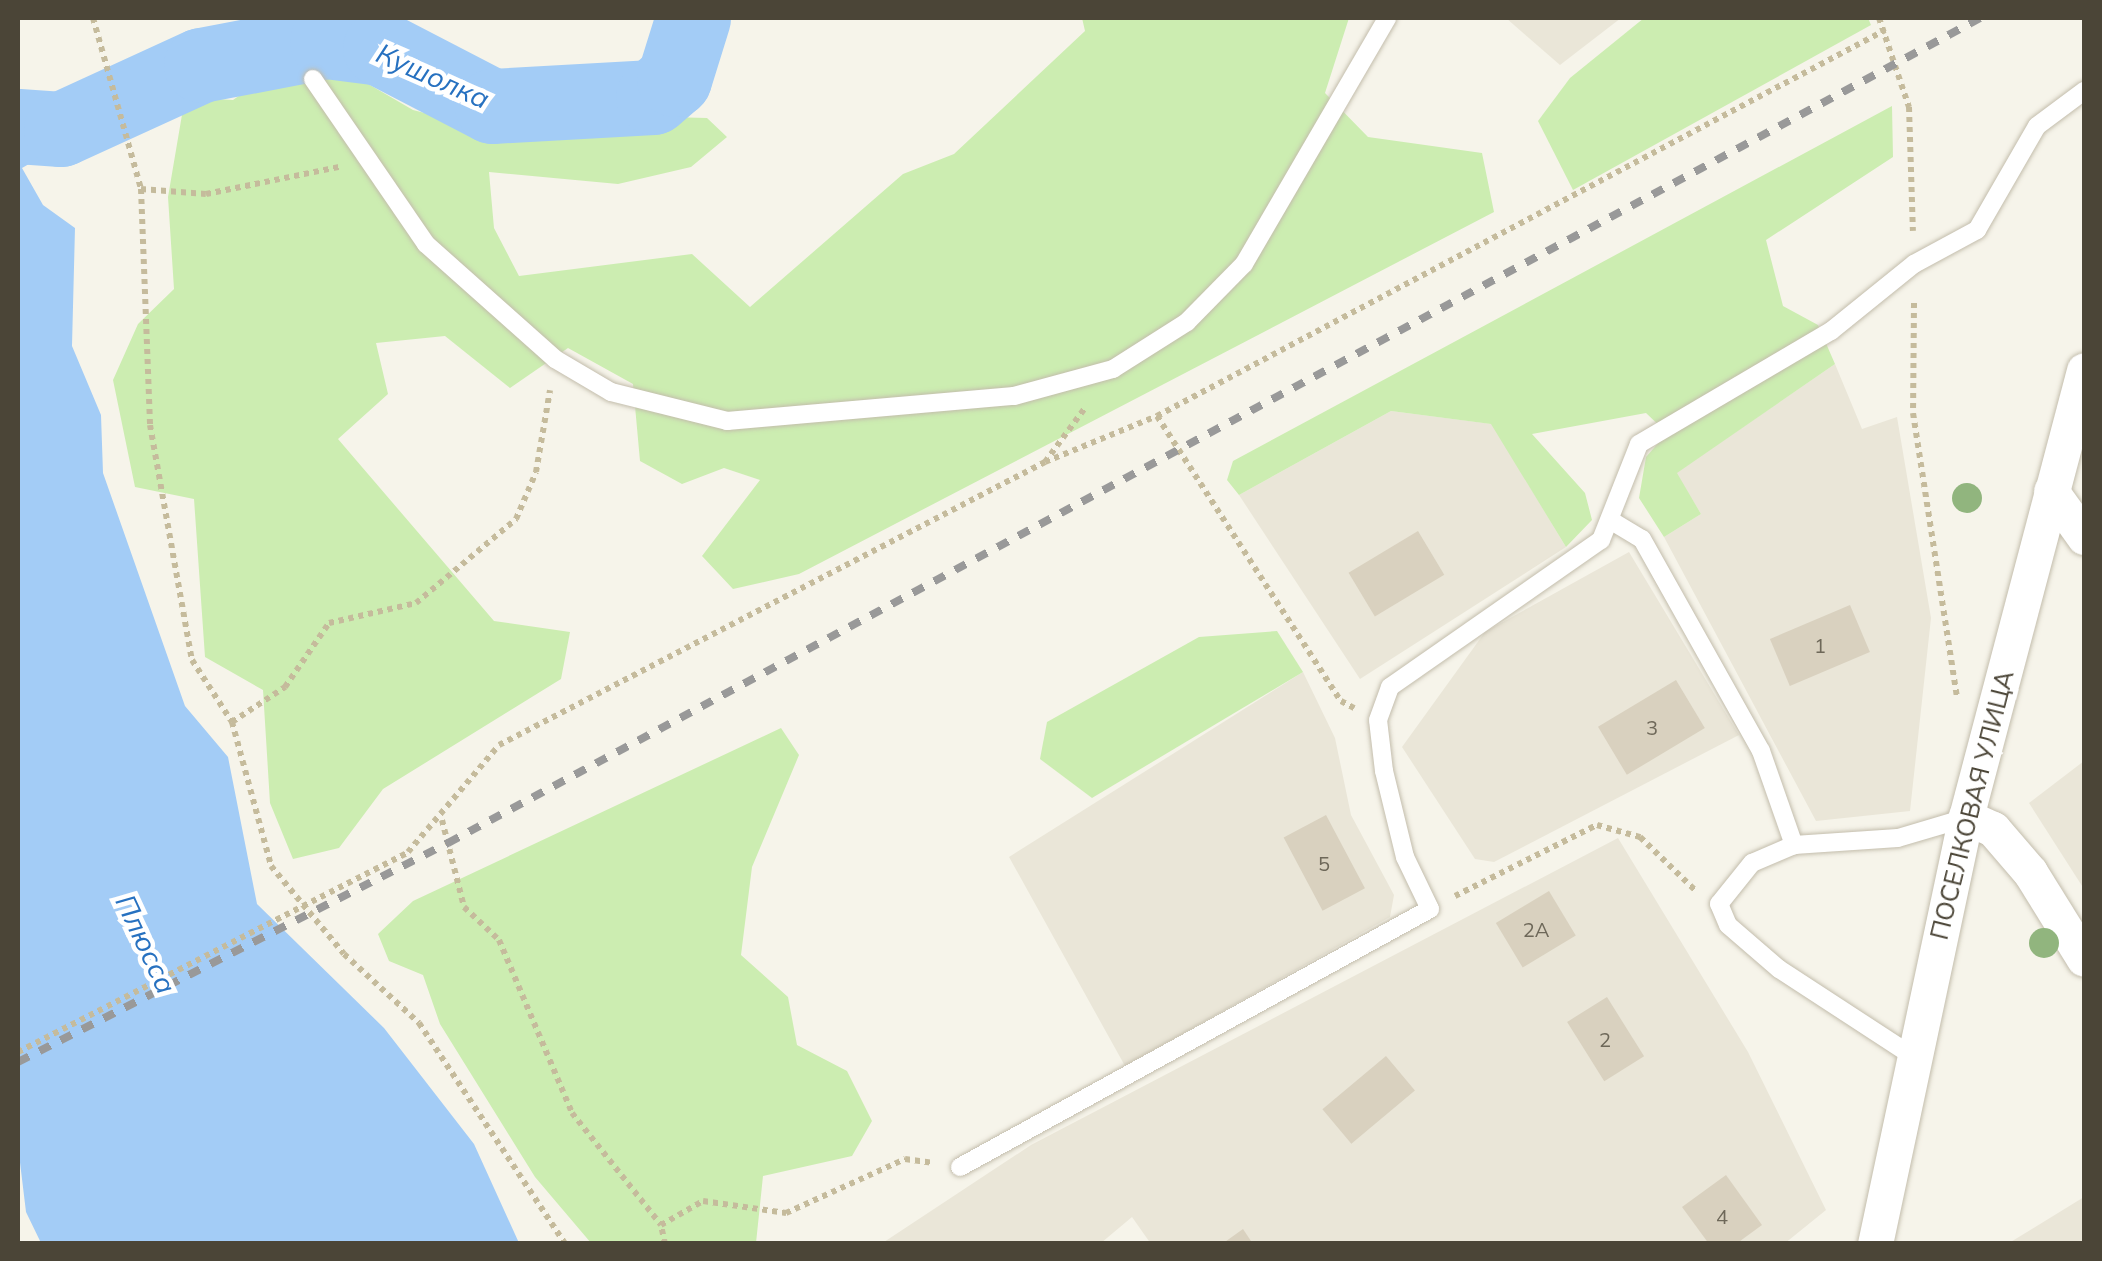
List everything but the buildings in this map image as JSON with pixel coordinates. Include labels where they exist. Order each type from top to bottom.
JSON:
[{"type":"street","name":"ПОСЕЛКОВАЯ УЛИЦА","points":[[1869,1237],[1914,1058],[1966,817],[2084,370]]},
{"type":"street","points":[[2051,491],[2084,537]]},
{"type":"street","points":[[1966,817],[1993,829],[2030,872],[2084,959]]},
{"type":"lane","points":[[312,79],[364,162],[426,244],[555,359],[611,392],[727,421],[1014,396],[1113,369],[1187,322],[1244,264],[1386,18]]},
{"type":"lane","points":[[960,1167],[1430,909],[1406,858],[1378,720],[1390,688],[1614,523],[1639,444],[1831,331],[1914,264],[1977,230],[2037,126],[2084,92]]},
{"type":"lane","points":[[1614,523],[1642,539],[1761,751],[1794,845]]},
{"type":"lane","points":[[1914,1058],[1779,969],[1728,925],[1719,904],[1752,862],[1794,845],[1898,838],[1966,817]]},
{"type":"path","points":[[94,18],[114,77],[142,189],[150,425],[192,660],[232,722],[271,866],[344,954],[419,1023],[565,1244]]},
{"type":"path","points":[[1879,18],[1909,107],[1914,413],[1958,712]]},
{"type":"path","points":[[18,1052],[408,852],[442,820],[498,745],[1045,462],[1157,416],[1885,30]]},
{"type":"path","points":[[142,189],[206,194],[364,162]]},
{"type":"path","points":[[232,722],[285,687],[329,623],[416,604],[516,519],[536,472],[555,359]]},
{"type":"path","points":[[1045,462],[1113,369]]},
{"type":"path","points":[[1157,416],[1341,701],[1378,720]]},
{"type":"path","points":[[442,820],[464,907],[499,940],[572,1112],[661,1225],[665,1244]]},
{"type":"path","points":[[1430,909],[1597,824],[1640,837],[1719,904]]},
{"type":"path","points":[[661,1225],[702,1201],[786,1214],[905,1159],[960,1167]]},
{"type":"shaded area","points":[[1506,18],[1621,18],[1560,65]]},
{"type":"shaded area","points":[[1835,364],[1862,429],[1897,417],[1931,618],[1910,811],[1816,821],[1664,537],[1701,514],[1676,473]]},
{"type":"shaded area","points":[[1391,411],[1492,424],[1566,547],[1360,679],[1239,495]]},
{"type":"shaded area","points":[[1629,552],[1739,735],[1494,862],[1475,859],[1402,747],[1485,632]]},
{"type":"shaded area","points":[[1303,672],[1335,738],[1351,815],[1394,895],[1390,917],[1125,1066],[1009,857]]},
{"type":"shaded area","points":[[2084,761],[2084,889],[2029,803]]},
{"type":"shaded area","points":[[1618,838],[1748,1052],[1826,1210],[1784,1244],[1151,1244],[1132,1217],[1101,1243],[881,1244],[1031,1145]]},
{"type":"shaded area","points":[[2084,1197],[2084,1243],[2009,1243]]},
{"type":"green space","points":[[1082,18],[1349,18],[1325,93],[1368,137],[1482,153],[1494,212],[799,574],[733,589],[702,556],[760,480],[724,468],[682,484],[640,461],[633,384],[568,348],[510,388],[445,336],[376,343],[388,394],[338,439],[494,621],[570,632],[561,679],[383,789],[339,848],[293,859],[270,803],[263,690],[205,657],[194,499],[135,487],[113,380],[138,324],[174,289],[168,197],[185,97],[233,100],[278,68],[351,74],[413,110],[491,130],[590,115],[707,118],[727,137],[691,167],[618,184],[489,172],[494,228],[519,276],[692,254],[750,307],[903,174],[954,154],[1085,31]]},
{"type":"green space","points":[[1644,18],[1868,18],[1871,25],[1573,190],[1538,121],[1570,78]]},
{"type":"green space","points":[[1892,106],[1893,157],[1766,240],[1783,306],[1818,325],[1835,364],[1677,473],[1701,514],[1664,537],[1639,498],[1646,457],[1667,433],[1646,413],[1532,434],[1585,493],[1592,520],[1566,547],[1491,424],[1391,411],[1239,495],[1227,480],[1233,461]]},
{"type":"green space","points":[[1277,631],[1303,672],[1092,798],[1040,759],[1047,722],[1199,637]]},
{"type":"green space","points":[[781,728],[799,755],[752,867],[741,955],[788,997],[797,1045],[847,1071],[872,1121],[852,1156],[763,1176],[756,1243],[591,1243],[535,1177],[440,1024],[423,975],[389,961],[378,934],[413,901]]},
{"type":"water","name":"Плюсса","points":[[18,86],[27,107],[61,129],[50,152],[22,168],[43,205],[75,228],[72,346],[101,415],[103,473],[185,706],[228,757],[257,904],[384,1028],[474,1144],[519,1243],[41,1243],[26,1212],[18,1146]]},
{"type":"waterway","name":"Кушолка","points":[[18,126],[61,129],[201,65],[327,41],[380,48],[492,106],[653,97],[674,79],[693,18]]},
{"type":"railway","points":[[18,1062],[448,843],[1980,18]]}]
